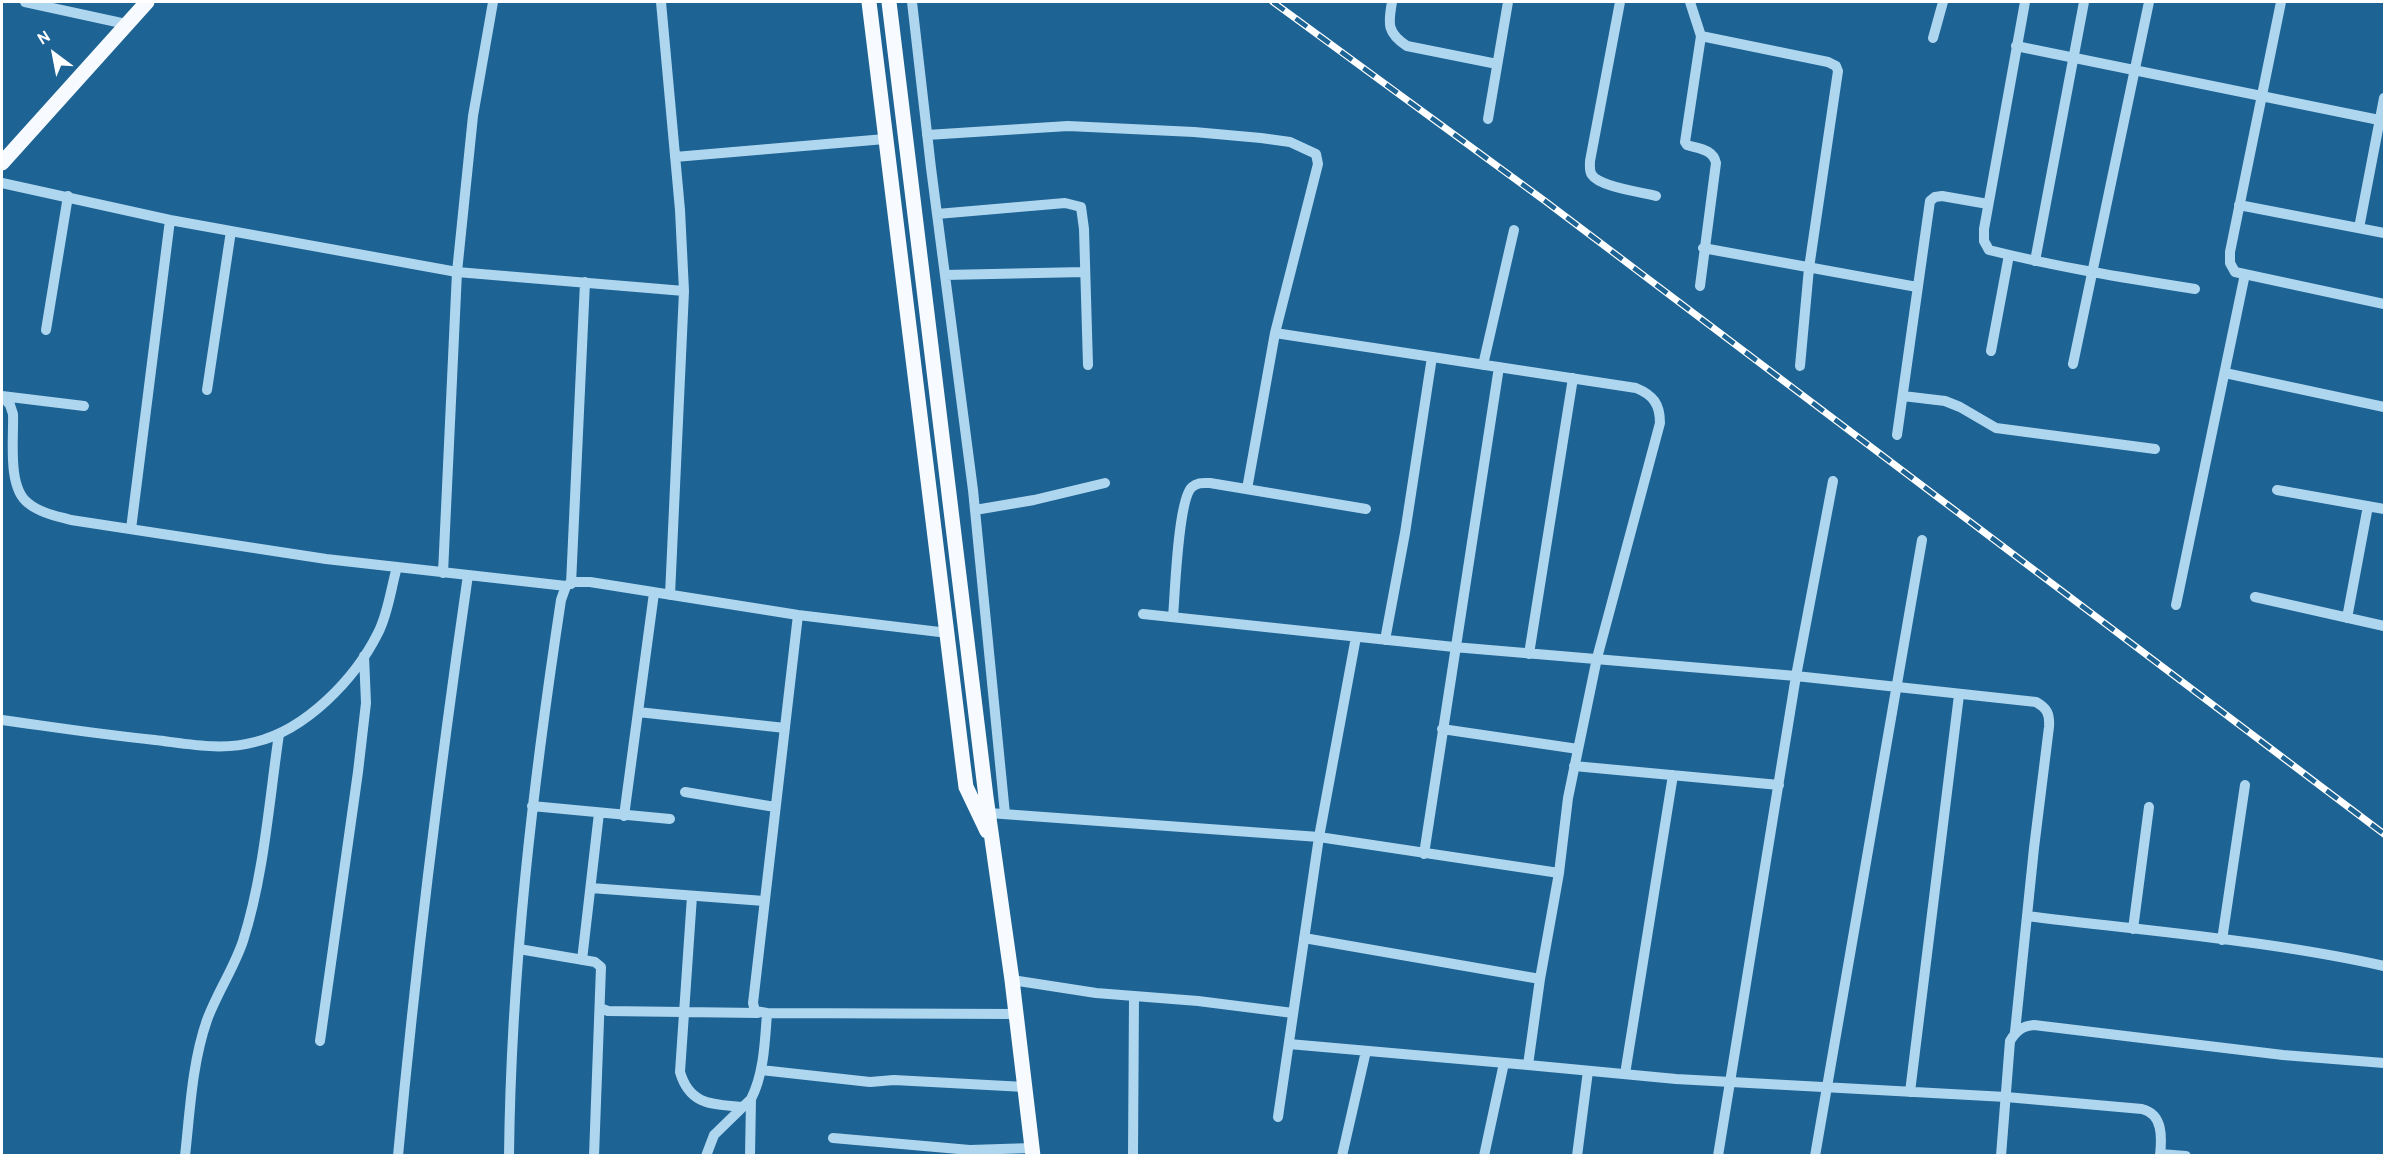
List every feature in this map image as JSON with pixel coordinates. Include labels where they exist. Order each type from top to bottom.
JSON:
[{"type":"main road","points":[[2,163],[147,2]]},
{"type":"main road","points":[[869,2],[912,346],[930,514],[948,633],[966,787],[993,842]]},
{"type":"main road","points":[[889,2],[987,805],[1012,980],[1032,1152]]},
{"type":"street","points":[[25,2],[126,24]]},
{"type":"street","points":[[443,573],[457,272],[473,116],[493,2]]},
{"type":"street","points":[[661,2],[684,291],[670,595]]},
{"type":"street","points":[[912,2],[975,510],[1005,814]]},
{"type":"street","points":[[1392,2],[1390,27],[1396,39],[1407,46],[1497,64]]},
{"type":"street","points":[[1488,119],[1508,2]]},
{"type":"street","points":[[1620,2],[1590,171],[1600,183],[1656,196]]},
{"type":"street","points":[[1690,2],[1701,36],[1684,137],[1687,145],[1713,154],[1716,163],[1703,248],[1700,286]]},
{"type":"street","points":[[1933,38],[1943,2]]},
{"type":"street","points":[[2025,2],[1988,204],[1984,241],[1989,250],[2092,273],[2195,289]]},
{"type":"street","points":[[2035,261],[2084,2]]},
{"type":"street","points":[[2073,364],[2149,2]]},
{"type":"street","points":[[2281,2],[2230,252],[2230,263],[2235,272],[2385,304]]},
{"type":"street","points":[[1701,36],[1828,62],[1836,66],[1838,71],[1809,268],[1800,366]]},
{"type":"street","points":[[2016,46],[2382,120]]},
{"type":"street","points":[[2359,228],[2385,98]]},
{"type":"street","points":[[927,135],[1068,126],[1171,131],[1290,142],[1316,154],[1318,164],[1275,333],[1247,489]]},
{"type":"street","points":[[675,157],[885,139]]},
{"type":"street","points":[[2,183],[170,220],[457,272],[684,291]]},
{"type":"street","points":[[46,330],[68,196]]},
{"type":"street","points":[[1898,435],[1930,201],[1942,196],[1988,204]]},
{"type":"street","points":[[937,214],[1074,204],[1081,207],[1088,365]]},
{"type":"street","points":[[2240,205],[2385,233]]},
{"type":"street","points":[[131,529],[170,220]]},
{"type":"street","points":[[1483,365],[1514,230]]},
{"type":"street","points":[[207,390],[231,231]]},
{"type":"street","points":[[1703,248],[1917,287]]},
{"type":"street","points":[[1991,351],[2009,255]]},
{"type":"street","points":[[945,275],[1084,272]]},
{"type":"street","points":[[2176,605],[2246,274]]},
{"type":"street","points":[[509,1155],[510,1061],[532,806],[561,600],[568,585],[585,282]]},
{"type":"street","points":[[1275,333],[1636,388],[1650,394],[1660,414],[1660,423],[1597,658],[1574,766],[1528,1065]]},
{"type":"street","points":[[1385,640],[1406,533],[1432,357]]},
{"type":"street","points":[[1424,854],[1454,647],[1499,367]]},
{"type":"street","points":[[2225,373],[2385,407]]},
{"type":"street","points":[[1529,654],[1573,378]]},
{"type":"street","points":[[2,396],[10,405],[13,414],[14,480],[27,503],[42,512],[71,520],[326,559],[568,585],[590,582],[798,615],[948,633]]},
{"type":"street","points":[[2,396],[84,406]]},
{"type":"street","points":[[1903,396],[1946,401],[1996,428],[2155,449]]},
{"type":"street","points":[[1718,1155],[1796,676],[1833,481]]},
{"type":"street","points":[[1173,617],[1183,507],[1192,488],[1201,482],[1366,509]]},
{"type":"street","points":[[975,510],[1034,500],[1105,483]]},
{"type":"street","points":[[2277,490],[2385,509]]},
{"type":"street","points":[[2347,618],[2368,506]]},
{"type":"street","points":[[1815,1155],[1922,540]]},
{"type":"street","points":[[2,720],[215,747],[256,742],[279,734],[325,703],[346,681],[364,656],[379,631],[397,567]]},
{"type":"street","points":[[398,1155],[440,770],[468,575]]},
{"type":"street","points":[[624,816],[654,593]]},
{"type":"street","points":[[2255,597],[2385,627]]},
{"type":"street","points":[[1143,614],[1454,647],[1796,676],[2036,702],[2044,707],[2050,715],[2015,1032],[2010,1041],[2001,1155]]},
{"type":"street","points":[[763,1013],[754,1011],[753,1003],[798,615]]},
{"type":"street","points":[[1278,1117],[1319,837],[1356,637]]},
{"type":"street","points":[[320,1041],[361,749],[366,703],[364,656]]},
{"type":"street","points":[[1910,1092],[1959,695]]},
{"type":"street","points":[[638,712],[784,728]]},
{"type":"street","points":[[1442,729],[1578,749]]},
{"type":"street","points":[[185,1155],[200,1046],[207,1020],[242,944],[248,922],[257,881],[279,734]]},
{"type":"street","points":[[1574,766],[1779,785]]},
{"type":"street","points":[[1625,1074],[1673,776]]},
{"type":"street","points":[[2222,940],[2246,785]]},
{"type":"street","points":[[685,792],[775,807]]},
{"type":"street","points":[[987,805],[1005,814],[1319,837],[1559,873]]},
{"type":"street","points":[[532,806],[670,819]]},
{"type":"street","points":[[2133,929],[2149,807]]},
{"type":"street","points":[[582,960],[599,813]]},
{"type":"street","points":[[591,888],[764,901]]},
{"type":"street","points":[[692,896],[680,1072],[682,1082],[688,1091],[700,1101],[747,1103]]},
{"type":"street","points":[[2027,916],[2222,940],[2385,966]]},
{"type":"street","points":[[1304,938],[1540,980]]},
{"type":"street","points":[[519,949],[595,962],[601,967],[594,1155]]},
{"type":"street","points":[[1012,980],[1096,993],[1198,1001],[1293,1013]]},
{"type":"street","points":[[1133,1155],[1134,996]]},
{"type":"street","points":[[600,1008],[608,1011],[1016,1014]]},
{"type":"street","points":[[706,1155],[714,1135],[747,1103],[761,1070],[763,1013]]},
{"type":"street","points":[[2015,1032],[2024,1026],[2034,1025],[2283,1054],[2385,1063]]},
{"type":"street","points":[[1288,1044],[1625,1074],[2006,1097],[2149,1111],[2158,1120],[2160,1155],[2186,1155]]},
{"type":"street","points":[[1342,1155],[1366,1051]]},
{"type":"street","points":[[1484,1155],[1504,1064]]},
{"type":"street","points":[[761,1070],[870,1082],[894,1080],[1024,1087]]},
{"type":"street","points":[[1577,1155],[1587,1071]]},
{"type":"street","points":[[747,1103],[750,1155]]},
{"type":"street","points":[[833,1138],[903,1150],[1032,1152]]},
{"type":"railway","points":[[1273,2],[1545,201],[2384,834]]}]
